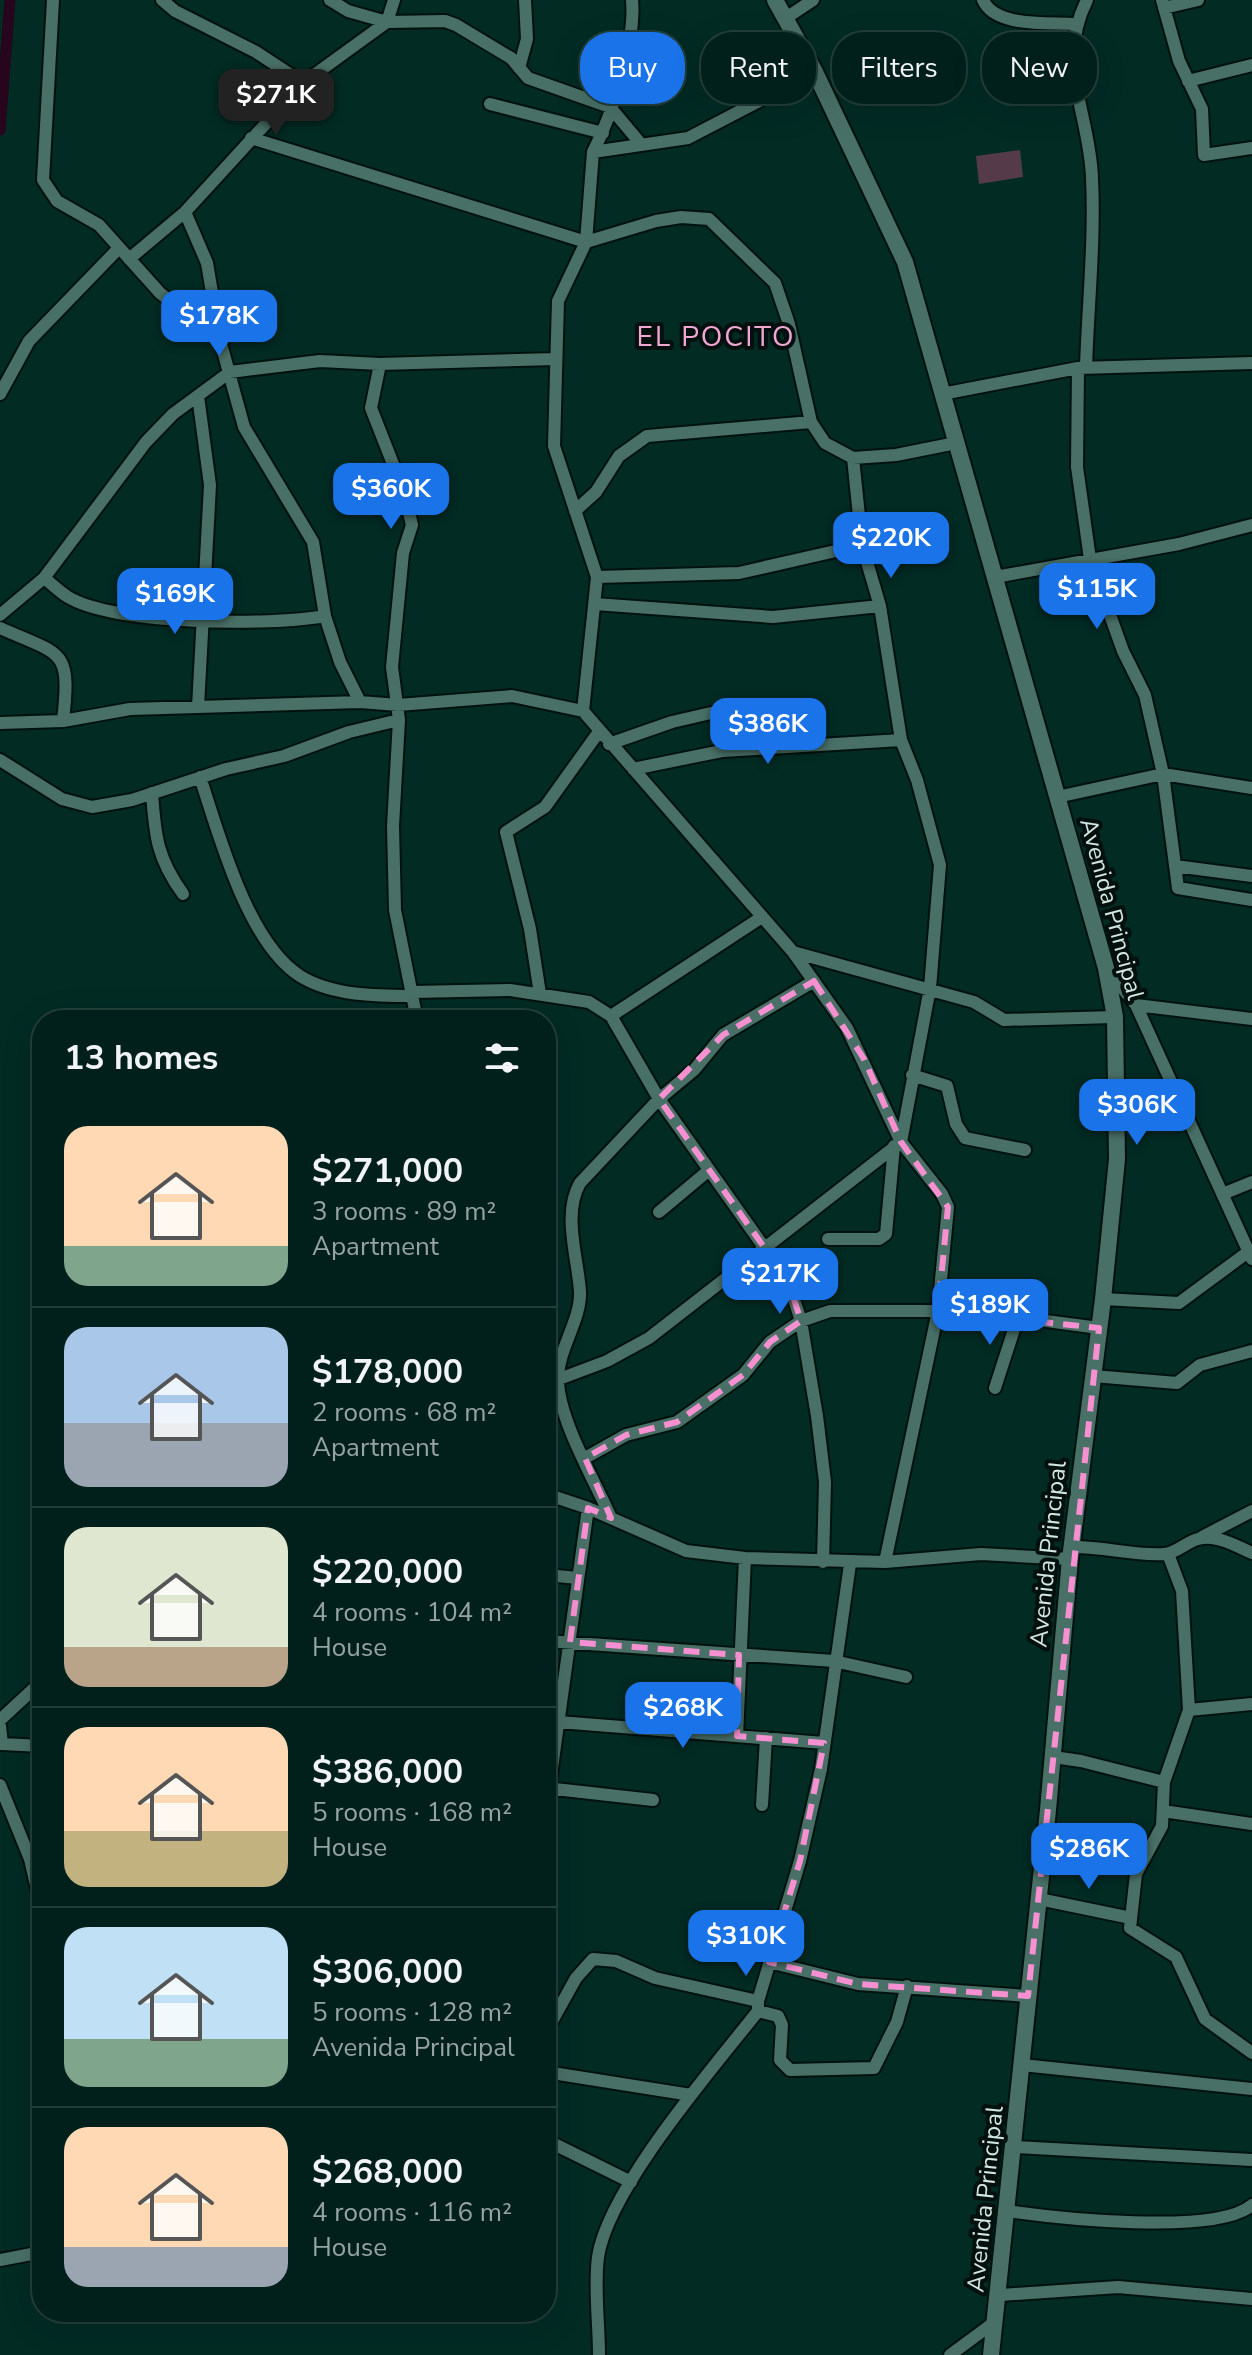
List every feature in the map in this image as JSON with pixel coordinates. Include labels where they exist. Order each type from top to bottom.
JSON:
[{"type":"main road","name":"Avenida Principal","points":[[775,0],[794,32]]},
{"type":"main road","name":"Avenida Principal","points":[[816,74],[905,262],[1106,968],[1115,1017],[1117,1159],[1103,1299],[1070,1553],[1053,1757],[1000,2295],[991,2355]]},
{"type":"street","points":[[53,0],[43,180],[57,201],[99,225],[160,293],[220,340]]},
{"type":"street","points":[[162,0],[175,11],[256,52],[303,83]]},
{"type":"street","points":[[330,0],[348,11],[387,22],[445,21],[511,58],[528,78],[610,107],[641,144]]},
{"type":"street","points":[[129,259],[185,212],[303,83],[387,22],[394,0]]},
{"type":"street","points":[[519,68],[527,39],[525,0]]},
{"type":"street","points":[[632,0],[624,61],[603,133],[593,152],[586,242],[558,301],[554,446],[597,577],[583,711],[598,733],[793,952],[864,1059],[897,1144],[942,1194],[948,1207],[938,1311],[885,1562]]},
{"type":"street","points":[[786,18],[813,0]]},
{"type":"street","points":[[983,0],[985,6],[1002,18],[1075,24]]},
{"type":"street","points":[[1087,0],[1075,24],[1072,66],[1092,176],[1077,467],[1090,559],[1123,651],[1145,695],[1163,774],[1178,888],[1252,900]]},
{"type":"street","points":[[1198,0],[1163,4],[1188,81],[1202,109],[1204,155],[1252,148]]},
{"type":"street","points":[[1188,81],[1252,65]]},
{"type":"street","points":[[490,104],[603,133]]},
{"type":"street","points":[[593,152],[688,138],[753,104]]},
{"type":"street","points":[[251,138],[586,242],[656,221],[681,217],[709,219],[775,283],[789,324],[811,422],[825,443],[853,458],[896,455],[956,443]]},
{"type":"street","points":[[185,212],[207,263],[220,340],[244,427],[313,542],[325,616],[340,662],[360,702]]},
{"type":"street","points":[[0,394],[29,341],[119,248]]},
{"type":"street","points":[[0,615],[44,578],[146,442],[173,414],[230,372],[320,361],[380,364],[556,359]]},
{"type":"street","points":[[942,394],[1082,368],[1252,363]]},
{"type":"street","points":[[380,364],[371,408],[404,492],[412,525],[403,553],[393,628],[392,667],[399,720],[393,826],[395,910],[415,1010]]},
{"type":"street","points":[[198,396],[210,485],[200,621],[198,707]]},
{"type":"street","points":[[575,511],[596,492],[619,456],[647,436],[811,422]]},
{"type":"street","points":[[828,1239],[879,1239],[886,1234],[897,1144],[930,988],[940,865],[917,780],[901,740],[880,606],[862,545],[853,458]]},
{"type":"street","points":[[995,577],[1179,544],[1252,525]]},
{"type":"street","points":[[597,577],[739,573],[862,545]]},
{"type":"street","points":[[44,578],[70,598],[119,611],[242,623],[325,616]]},
{"type":"street","points":[[595,604],[773,617],[880,606]]},
{"type":"street","points":[[0,628],[60,655],[67,669],[63,721]]},
{"type":"street","points":[[0,723],[63,721],[130,709],[360,702],[398,705],[512,696],[583,711]]},
{"type":"street","points":[[609,744],[672,722],[737,707]]},
{"type":"street","points":[[0,760],[62,799],[92,807],[152,793],[399,720]]},
{"type":"street","points":[[540,994],[530,929],[506,832],[545,807],[598,733]]},
{"type":"street","points":[[633,769],[722,751],[901,740]]},
{"type":"street","points":[[1057,797],[1163,774],[1252,788]]},
{"type":"street","points":[[200,777],[225,852],[257,923],[278,956],[301,977],[370,996],[493,989],[540,994],[589,1002],[611,1016],[659,1099],[788,1281],[801,1321],[825,1482],[823,1562]]},
{"type":"street","points":[[152,793],[156,844],[166,870],[183,894]]},
{"type":"street","points":[[1175,866],[1252,876]]},
{"type":"street","points":[[611,1016],[762,917]]},
{"type":"street","points":[[793,952],[977,1003],[1004,1020],[1115,1017]]},
{"type":"street","points":[[1103,1299],[1179,1303],[1250,1255],[1225,1193],[1136,1005],[1106,968]]},
{"type":"street","points":[[556,1370],[580,1297],[572,1220],[575,1193],[580,1183],[659,1099],[694,1070],[723,1035],[814,981]]},
{"type":"street","points":[[1136,1005],[1252,1019]]},
{"type":"street","points":[[912,1075],[947,1086],[956,1124],[965,1138],[1025,1150]]},
{"type":"street","points":[[556,1380],[640,1344],[897,1144]]},
{"type":"street","points":[[659,1212],[708,1171]]},
{"type":"street","points":[[1225,1193],[1252,1182]]},
{"type":"street","points":[[585,1458],[626,1435],[677,1422],[743,1375],[770,1342],[801,1321],[830,1311],[938,1311],[1018,1317],[1099,1328]]},
{"type":"street","points":[[995,1388],[1018,1317]]},
{"type":"street","points":[[1093,1376],[1177,1383],[1200,1365],[1252,1351]]},
{"type":"street","points":[[556,1392],[611,1518]]},
{"type":"street","points":[[556,1497],[686,1551],[850,1564],[981,1554],[1070,1553],[1101,1546],[1125,1553],[1168,1554],[1252,1511]]},
{"type":"street","points":[[556,1703],[570,1642],[588,1508]]},
{"type":"street","points":[[1199,1539],[1216,1538],[1252,1553]]},
{"type":"street","points":[[1168,1554],[1182,1591],[1189,1710],[1164,1782],[1162,1826],[1136,1874],[1130,1928],[1176,1957],[1205,2019],[1252,2053]]},
{"type":"street","points":[[737,1736],[745,1558]]},
{"type":"street","points":[[599,2355],[598,2256],[631,2182],[758,2006],[800,1861],[824,1743],[850,1564]]},
{"type":"street","points":[[556,1576],[578,1578]]},
{"type":"street","points":[[556,1641],[834,1661],[906,1677]]},
{"type":"street","points":[[32,1691],[0,1723],[1,1747],[32,1746]]},
{"type":"street","points":[[1189,1710],[1252,1704]]},
{"type":"street","points":[[556,1721],[824,1743]]},
{"type":"street","points":[[762,1805],[766,1738]]},
{"type":"street","points":[[1053,1757],[1164,1782]]},
{"type":"street","points":[[0,1785],[32,1868]]},
{"type":"street","points":[[556,1789],[653,1800]]},
{"type":"street","points":[[1163,1811],[1252,1824]]},
{"type":"street","points":[[1039,1899],[1131,1918]]},
{"type":"street","points":[[556,2014],[576,1978],[593,1959],[616,1961],[655,1978],[758,2006],[778,2016],[782,2025],[780,2060],[790,2070],[874,2068],[897,2022],[907,1986]]},
{"type":"street","points":[[769,1962],[858,1984],[1028,1996]]},
{"type":"street","points":[[1022,2065],[1252,2089]]},
{"type":"street","points":[[556,2074],[691,2095]]},
{"type":"street","points":[[556,2145],[631,2182]]},
{"type":"street","points":[[1014,2147],[1252,2160]]},
{"type":"street","points":[[1007,2211],[1094,2223],[1168,2222],[1238,2213],[1252,2205]]},
{"type":"street","points":[[0,2260],[32,2254]]},
{"type":"street","points":[[1000,2295],[1118,2287],[1252,2299]]},
{"type":"street","points":[[950,2355],[996,2321]]},
{"type":"highlighted area","points":[[814,981],[864,1059],[901,1142],[948,1207],[938,1311],[1099,1328],[1028,1996],[858,1984],[769,1962],[800,1861],[824,1743],[737,1736],[739,1655],[570,1642],[588,1508],[611,1518],[585,1458],[626,1435],[677,1422],[743,1375],[770,1342],[801,1321],[788,1281],[659,1099],[723,1035]]},
{"type":"shaded area","points":[[1020,150],[1023,177],[979,184],[976,156]]},
{"type":"waterway","points":[[0,130],[10,0]]},
{"type":"district","name":"EL POCITO","points":[[716,337]]}]
